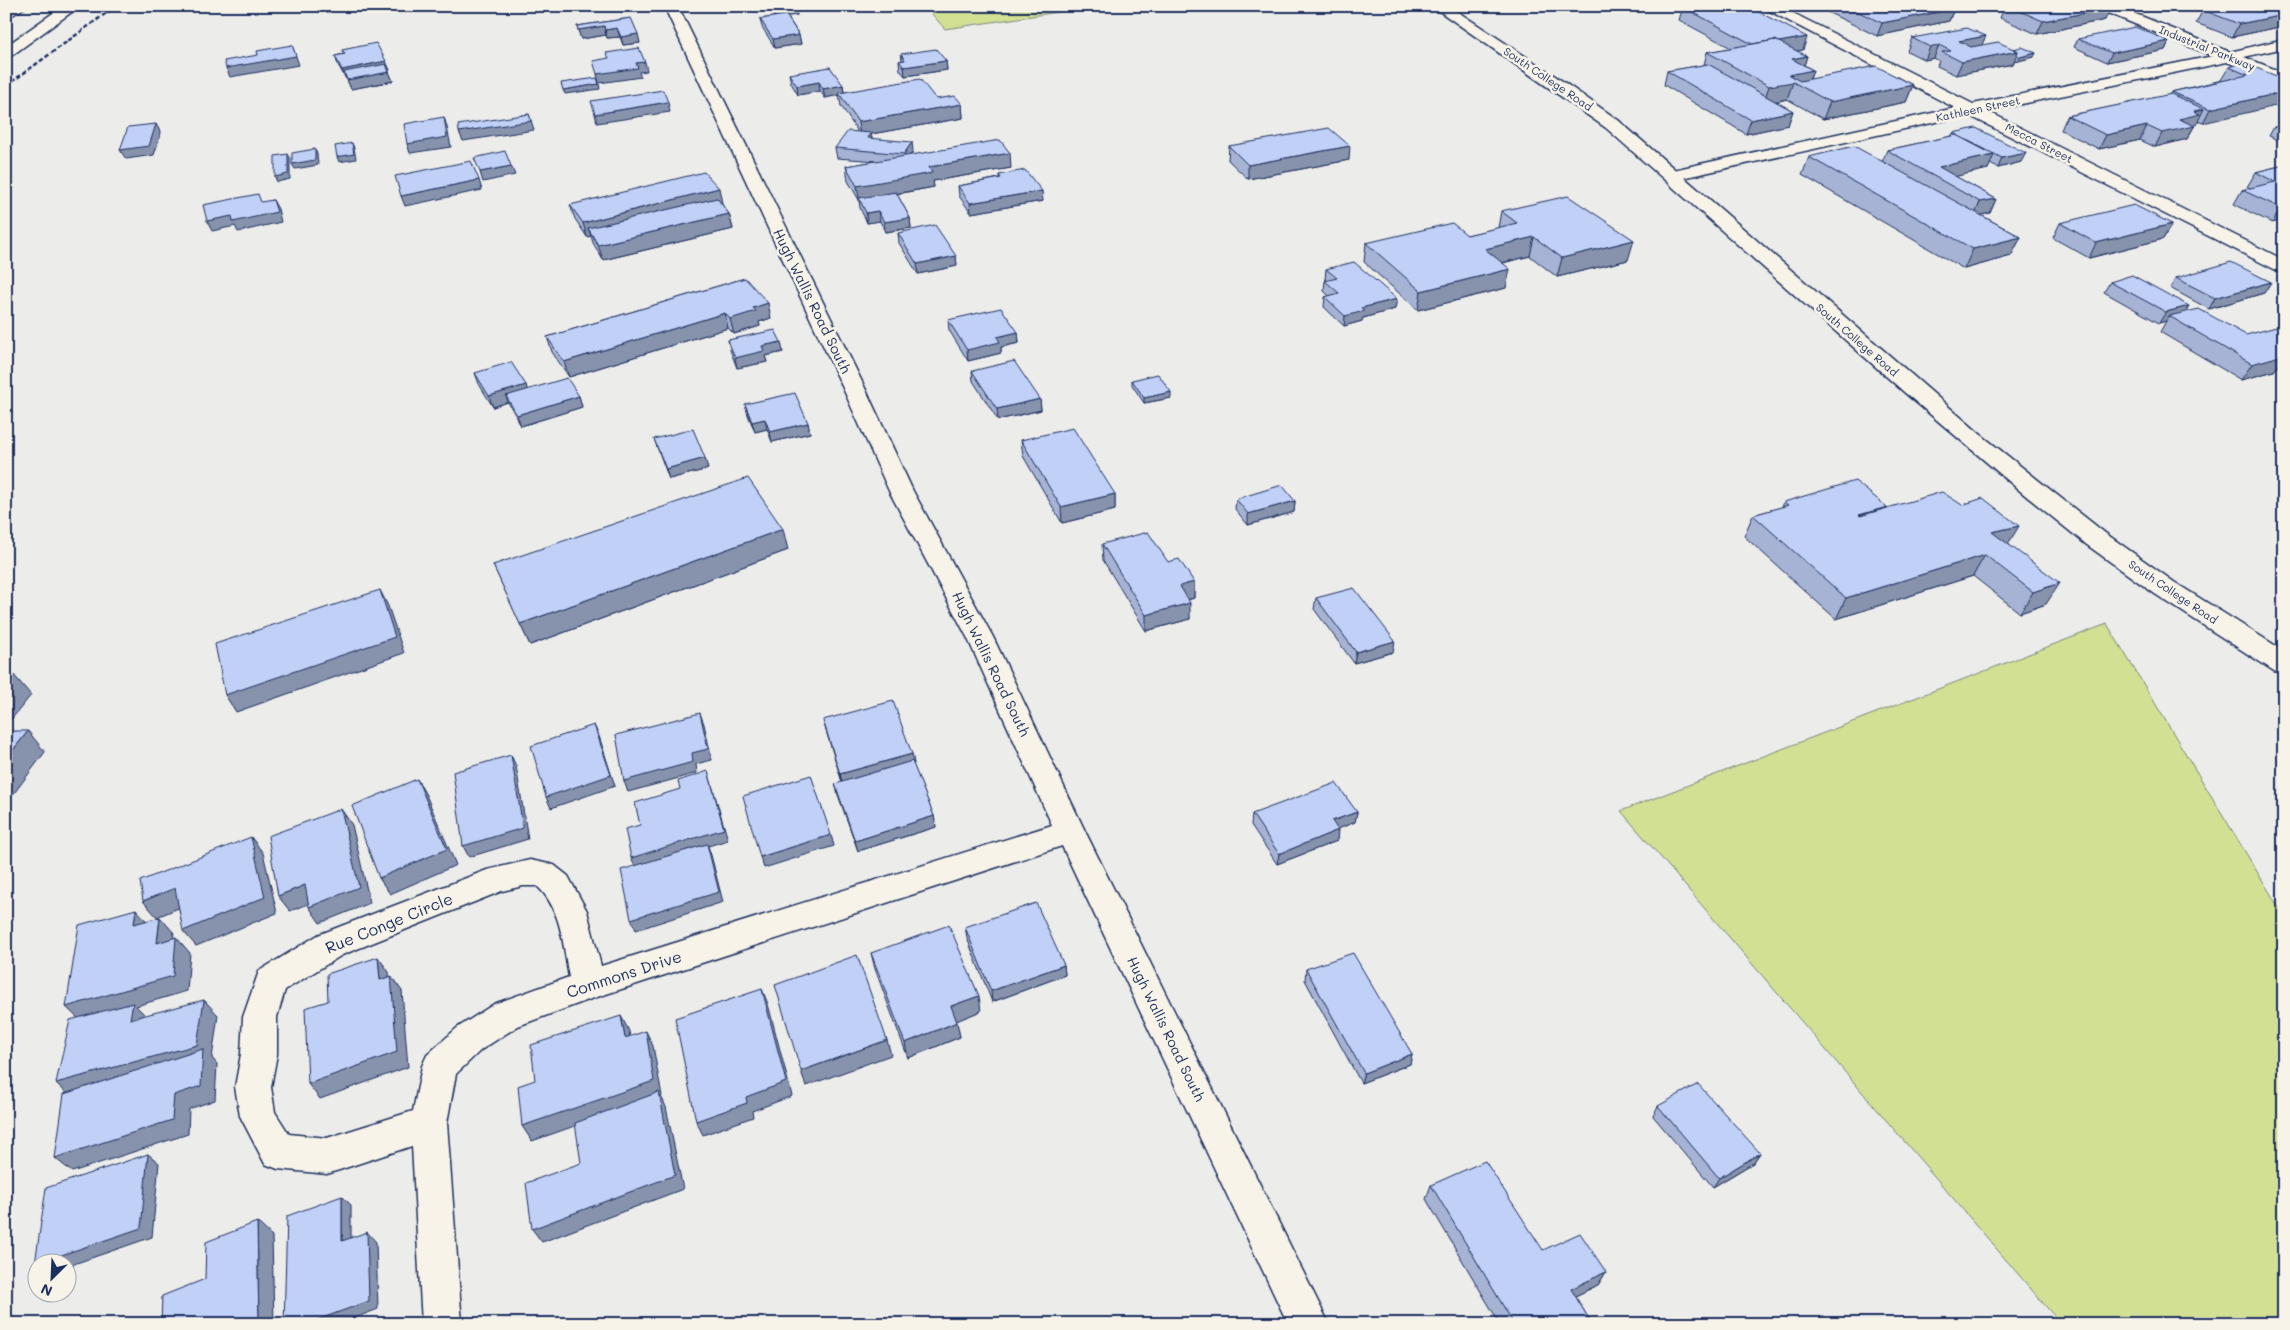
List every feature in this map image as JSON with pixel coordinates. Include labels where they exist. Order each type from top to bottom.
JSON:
[{"type":"main road","points":[[6,15],[20,6]]},
{"type":"main road","points":[[6,53],[73,6]]},
{"type":"main road","name":"Hugh Wallis Road South","points":[[671,6],[853,386],[901,491],[980,637],[1070,831],[1309,1324]]},
{"type":"main road","name":"South College Road","points":[[1439,6],[1586,104],[1612,124],[1673,175],[1827,313],[2022,482],[2098,541],[2167,589],[2284,664]]},
{"type":"main road","name":"Mecca Street","points":[[1767,6],[2284,268]]},
{"type":"main road","name":"Industrial Parkway","points":[[2103,6],[2284,80]]},
{"type":"main road","name":"Kathleen Street","points":[[1673,175],[1971,109],[2284,43]]},
{"type":"main road","name":"Commons Drive","points":[[442,1324],[429,1124],[440,1066],[469,1038],[506,1015],[588,985],[1070,831]]},
{"type":"main road","name":"Rue Conge Circle","points":[[429,1124],[327,1156],[278,1151],[258,1116],[253,1087],[258,1054],[260,1017],[270,981],[330,945],[498,879],[526,873],[547,876],[563,892],[574,921],[588,985]]},
{"type":"green space","points":[[925,6],[1098,6],[945,29]]},
{"type":"green space","points":[[2107,624],[2284,916],[2284,1324],[2061,1324],[1621,811]]},
{"type":"building","points":[[771,6],[795,6],[773,10]]},
{"type":"building","points":[[1757,6],[1761,8],[1753,9],[1807,37],[1752,44],[1683,7]]},
{"type":"building","points":[[1846,6],[1949,6],[1954,9],[1882,23]]},
{"type":"building","points":[[2008,6],[2107,6],[2111,8],[2043,21]]},
{"type":"building","points":[[2222,6],[2284,6],[2284,15],[2239,24],[2203,10]]},
{"type":"building","points":[[786,15],[799,35],[773,39],[760,19]]},
{"type":"building","points":[[631,18],[638,34],[621,37],[617,28],[605,30],[604,26],[578,30],[577,26]]},
{"type":"building","points":[[2135,27],[2169,41],[2112,53],[2078,39]]},
{"type":"building","points":[[1967,28],[1986,36],[1959,41],[1971,47],[1998,42],[2018,51],[1962,62],[1942,52],[1951,51],[1939,45],[1930,47],[1912,38]]},
{"type":"building","points":[[1775,40],[1807,56],[1792,59],[1813,70],[1789,75],[1800,81],[1876,66],[1913,85],[1830,102],[1793,82],[1769,86],[1707,52]]},
{"type":"building","points":[[376,43],[386,61],[342,70],[335,56],[345,54],[342,50]]},
{"type":"building","points":[[292,45],[296,56],[226,68],[224,61],[258,55],[257,51]]},
{"type":"building","points":[[2022,47],[2036,53],[2020,57],[2017,55],[2018,51],[2013,49]]},
{"type":"building","points":[[639,48],[645,62],[636,63],[638,68],[597,74],[593,61],[609,58],[606,53]]},
{"type":"building","points":[[936,49],[946,61],[904,67],[899,61],[905,60],[901,54]]},
{"type":"building","points":[[2244,63],[2284,79],[2284,92],[2210,109],[2171,92],[2248,75],[2229,67]]},
{"type":"building","points":[[386,64],[389,72],[347,80],[344,72]]},
{"type":"building","points":[[1708,64],[1793,111],[1751,120],[1667,71]]},
{"type":"building","points":[[830,67],[843,85],[823,89],[819,82],[797,86],[789,74]]},
{"type":"building","points":[[597,78],[599,84],[563,90],[561,83]]},
{"type":"building","points":[[920,79],[936,99],[955,96],[962,104],[858,122],[839,93]]},
{"type":"building","points":[[663,90],[668,102],[595,114],[591,101]]},
{"type":"building","points":[[2171,94],[2204,109],[2194,111],[2200,114],[2179,119],[2195,126],[2162,133],[2147,126],[2106,135],[2067,116]]},
{"type":"building","points":[[529,114],[531,121],[459,132],[458,125]]},
{"type":"building","points":[[444,117],[447,137],[407,144],[404,124]]},
{"type":"building","points":[[156,124],[149,146],[120,150],[128,127]]},
{"type":"building","points":[[2284,125],[2284,131],[2274,127]]},
{"type":"building","points":[[1329,128],[1350,146],[1248,165],[1229,146]]},
{"type":"building","points":[[1976,128],[2026,153],[2002,158],[1953,133]]},
{"type":"building","points":[[848,131],[871,133],[868,138],[912,142],[904,154],[835,148]]},
{"type":"building","points":[[1956,135],[1994,155],[1939,167],[1996,199],[1980,202],[1887,150]]},
{"type":"building","points":[[1000,140],[1010,153],[929,167],[932,173],[857,186],[846,166]]},
{"type":"building","points":[[352,143],[354,154],[337,157],[335,146]]},
{"type":"building","points":[[1854,146],[2021,237],[1973,249],[1809,157]]},
{"type":"building","points":[[315,149],[315,160],[292,164],[292,153]]},
{"type":"building","points":[[505,151],[511,166],[480,172],[474,158]]},
{"type":"building","points":[[288,154],[288,174],[275,177],[275,156]]},
{"type":"building","points":[[471,161],[479,180],[401,196],[395,176]]},
{"type":"building","points":[[2284,165],[2284,207],[2281,208],[2242,190],[2275,182],[2256,172]]},
{"type":"building","points":[[1025,170],[1042,191],[970,203],[958,186],[1001,178],[999,175]]},
{"type":"building","points":[[704,172],[719,188],[583,223],[570,205]]},
{"type":"building","points":[[896,192],[910,218],[884,222],[878,211],[866,213],[859,198]]},
{"type":"building","points":[[258,194],[261,202],[273,200],[277,212],[233,222],[232,216],[207,221],[203,205]]},
{"type":"building","points":[[1568,196],[1634,240],[1562,258],[1534,237],[1485,249],[1510,269],[1421,291],[1366,243],[1452,223],[1467,235],[1517,223],[1501,211]]},
{"type":"building","points":[[717,198],[729,214],[598,245],[588,228]]},
{"type":"building","points":[[2134,205],[2172,224],[2096,243],[2060,223]]},
{"type":"building","points":[[935,225],[956,256],[917,264],[898,233]]},
{"type":"building","points":[[1354,262],[1397,299],[1361,308],[1364,311],[1345,316],[1325,297],[1339,293],[1325,281],[1337,278],[1326,269]]},
{"type":"building","points":[[2231,262],[2271,282],[2215,298],[2176,278]]},
{"type":"building","points":[[2132,275],[2189,306],[2166,312],[2110,282]]},
{"type":"building","points":[[745,278],[768,303],[753,308],[756,311],[730,319],[725,313],[564,362],[547,337]]},
{"type":"building","points":[[1001,308],[1018,332],[997,337],[1000,342],[967,350],[948,320]]},
{"type":"building","points":[[2199,309],[2246,335],[2284,325],[2284,355],[2252,364],[2169,316]]},
{"type":"building","points":[[775,330],[781,342],[762,346],[764,351],[735,358],[728,340]]},
{"type":"building","points":[[1014,361],[1040,399],[997,409],[972,371]]},
{"type":"building","points":[[511,362],[526,385],[489,396],[475,373]]},
{"type":"building","points":[[1158,374],[1171,392],[1144,398],[1132,380]]},
{"type":"building","points":[[567,378],[579,396],[517,415],[506,396]]},
{"type":"building","points":[[795,393],[808,423],[770,432],[765,419],[752,422],[745,404]]},
{"type":"building","points":[[1073,428],[1115,494],[1061,507],[1021,440]]},
{"type":"building","points":[[693,429],[705,458],[666,469],[654,439]]},
{"type":"building","points":[[748,478],[783,529],[520,624],[493,565]]},
{"type":"building","points":[[1855,481],[1887,507],[1860,516],[1942,492],[1962,505],[1983,498],[2019,526],[1992,532],[2060,583],[2033,592],[1985,555],[1846,598],[1753,515],[1788,505],[1784,502]]},
{"type":"building","points":[[1282,485],[1295,501],[1248,514],[1236,499]]},
{"type":"building","points":[[1148,532],[1168,562],[1179,559],[1194,582],[1180,586],[1190,603],[1146,615],[1102,544]]},
{"type":"building","points":[[1354,588],[1395,641],[1356,652],[1316,598]]},
{"type":"building","points":[[380,590],[395,637],[225,695],[215,644]]},
{"type":"building","points":[[6,674],[13,674],[6,682]]},
{"type":"building","points":[[893,701],[912,754],[840,774],[823,720]]},
{"type":"building","points":[[700,713],[708,749],[692,753],[693,762],[624,781],[616,735]]},
{"type":"building","points":[[594,725],[611,775],[546,797],[531,746]]},
{"type":"building","points":[[6,731],[28,731],[6,759]]},
{"type":"building","points":[[511,755],[523,828],[463,846],[453,772]]},
{"type":"building","points":[[912,761],[934,816],[855,841],[835,784]]},
{"type":"building","points":[[708,771],[724,829],[631,858],[625,829],[640,825],[635,803],[680,789],[678,781]]},
{"type":"building","points":[[811,775],[831,835],[760,857],[743,796]]},
{"type":"building","points":[[417,779],[447,849],[379,878],[352,806]]},
{"type":"building","points":[[1336,783],[1357,812],[1332,821],[1338,830],[1279,854],[1252,814]]},
{"type":"building","points":[[341,809],[359,887],[309,907],[305,885],[278,896],[268,836]]},
{"type":"building","points":[[251,837],[265,897],[183,931],[175,888],[143,901],[140,881]]},
{"type":"building","points":[[707,844],[719,892],[631,919],[621,870]]},
{"type":"building","points":[[1036,903],[1064,965],[991,991],[965,927]]},
{"type":"building","points":[[136,909],[134,924],[160,917],[157,943],[176,937],[173,976],[66,1007],[79,925]]},
{"type":"building","points":[[949,925],[979,996],[951,1006],[957,1022],[905,1043],[871,953]]},
{"type":"building","points":[[1353,953],[1412,1054],[1364,1073],[1306,969]]},
{"type":"building","points":[[857,955],[887,1040],[801,1071],[775,985]]},
{"type":"building","points":[[378,957],[380,980],[391,976],[397,1052],[308,1084],[305,1008],[328,1001],[327,974]]},
{"type":"building","points":[[762,989],[786,1082],[746,1097],[747,1103],[696,1121],[675,1018]]},
{"type":"building","points":[[204,1000],[197,1045],[56,1083],[70,1020],[133,1003],[130,1019]]},
{"type":"building","points":[[621,1016],[625,1038],[646,1031],[654,1081],[522,1126],[518,1086],[535,1080],[531,1045]]},
{"type":"building","points":[[203,1049],[201,1086],[174,1095],[172,1120],[55,1158],[64,1094]]},
{"type":"building","points":[[1698,1084],[1760,1153],[1719,1178],[1658,1106]]},
{"type":"building","points":[[659,1092],[675,1175],[532,1229],[526,1183],[581,1163],[575,1123]]},
{"type":"building","points":[[148,1154],[141,1228],[70,1252],[37,1252],[46,1188]]},
{"type":"building","points":[[1485,1161],[1543,1250],[1580,1233],[1606,1272],[1571,1289],[1592,1324],[1514,1324],[1431,1185]]},
{"type":"building","points":[[342,1196],[342,1241],[367,1232],[369,1301],[306,1324],[284,1324],[287,1216]]},
{"type":"building","points":[[257,1222],[259,1324],[161,1324],[162,1296],[205,1279],[206,1242]]},
{"type":"railway","points":[[6,86],[116,6]]}]
